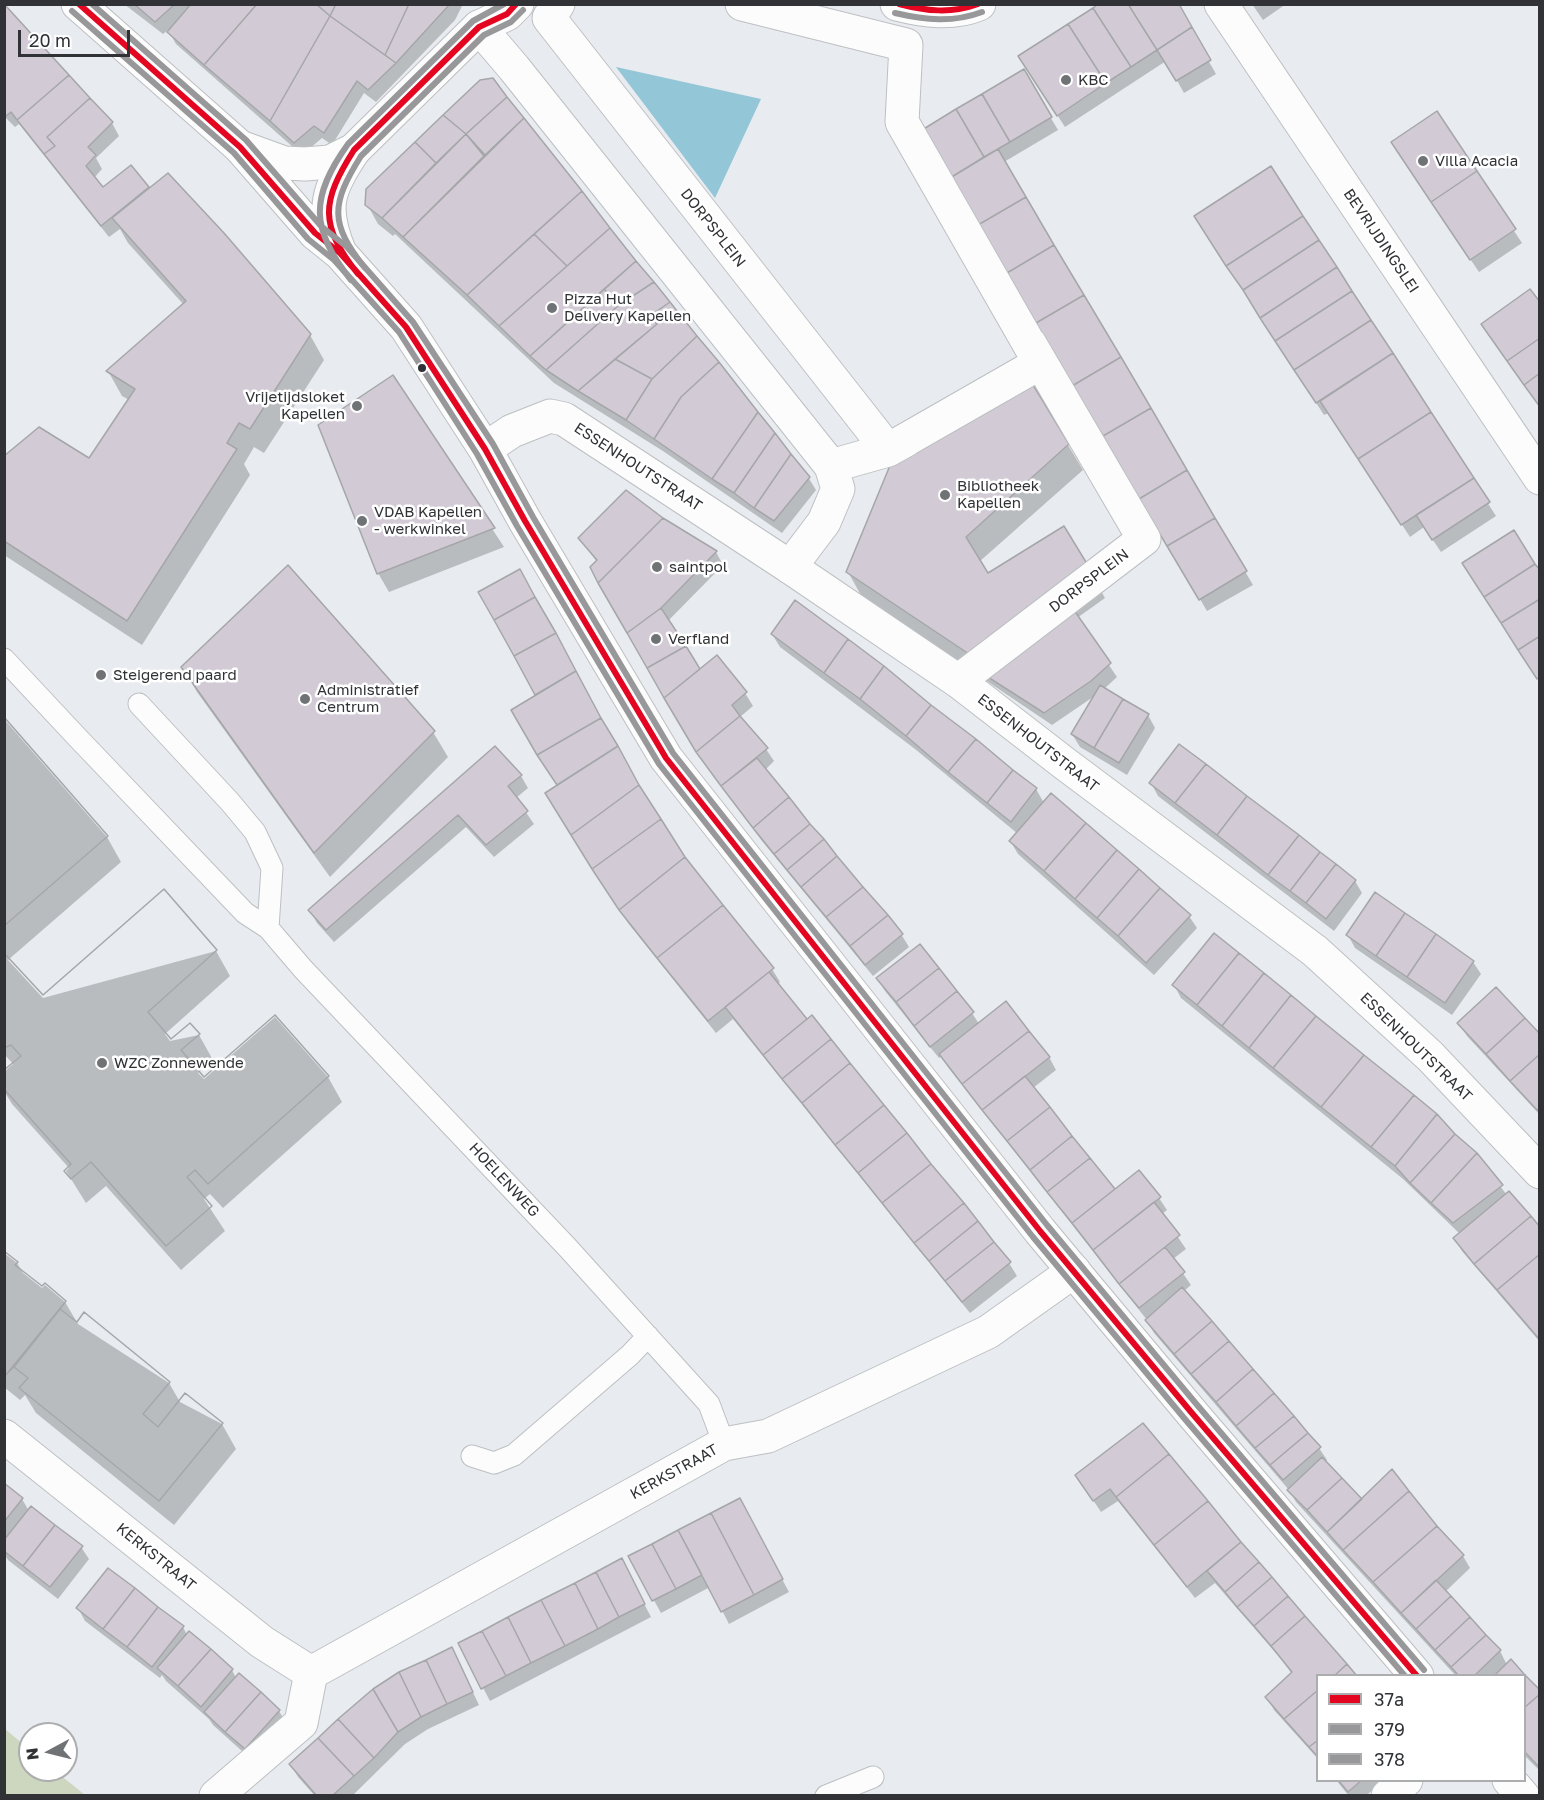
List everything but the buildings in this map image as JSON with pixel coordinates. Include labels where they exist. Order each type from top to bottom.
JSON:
[{"type":"street","points":[[78,4],[240,147],[315,233],[340,253],[406,327],[485,449],[525,521],[666,758],[1074,1271],[1191,1412],[1415,1674]]},
{"type":"street","points":[[340,253],[330,230],[327,209],[331,191],[340,171],[354,150],[481,16],[507,14],[518,4]]},
{"type":"street","name":"DORPSPLEIN","points":[[558,4],[549,18],[888,450]]},
{"type":"street","points":[[742,4],[906,45]]},
{"type":"street","points":[[909,8],[965,10],[979,4]]},
{"type":"street","name":"BEVRIJDINGSLEI","points":[[1221,4],[1539,478]]},
{"type":"street","name":"DORPSPLEIN","points":[[909,8],[902,122],[1040,363],[1144,538],[958,681]]},
{"type":"street","points":[[481,16],[514,68],[831,466],[838,489],[824,522],[790,567]]},
{"type":"street","points":[[240,147],[284,163],[305,164],[330,162],[354,150]]},
{"type":"street","points":[[831,466],[888,450],[1040,363]]},
{"type":"street","name":"ESSENHOUTSTRAAT","points":[[485,449],[512,431],[550,416],[564,419],[790,567],[958,681],[1315,951],[1430,1056],[1539,1172]]},
{"type":"street","name":"KERKSTRAAT","points":[[4,1436],[262,1642],[311,1673],[724,1444],[768,1436],[988,1332],[1074,1271]]},
{"type":"street","points":[[216,1796],[302,1723],[311,1673]]},
{"type":"street","points":[[1388,1796],[1404,1782]]},
{"type":"street","points":[[1511,1782],[1523,1796]]},
{"type":"lane","name":"HOELENWEG","points":[[4,659],[245,913],[268,928],[303,969],[512,1188],[648,1336],[709,1404],[724,1444]]},
{"type":"lane","points":[[139,704],[255,832],[272,868],[268,928]]},
{"type":"lane","points":[[472,1456],[494,1462],[514,1455],[630,1355],[648,1336]]},
{"type":"lane","points":[[826,1796],[873,1777]]},
{"type":"green space","points":[[5,1729],[18,1740],[18,1782],[69,1782],[85,1795],[5,1795]]},
{"type":"water","points":[[616,67],[761,99],[715,198]]},
{"type":"transit line","name":"37a","points":[[79,4],[240,147],[315,233],[340,253],[406,327],[485,449],[525,521],[666,758],[1040,1231],[1415,1674]]},
{"type":"transit line","name":"378","points":[[92,4],[246,140],[321,226],[347,247],[413,322],[493,444],[533,517],[673,753],[1047,1225],[1424,1670]]},
{"type":"transit line","name":"378","points":[[351,280],[328,245],[322,229],[321,197],[336,163],[348,144],[473,21],[504,4]]},
{"type":"transit line","name":"37a","points":[[358,274],[336,241],[329,213],[330,199],[343,168],[354,150],[479,27],[507,14],[516,4]]},
{"type":"transit line","name":"37a","points":[[899,4],[939,10],[958,9],[978,4]]},
{"type":"transit line","name":"379","points":[[365,268],[345,238],[338,213],[344,187],[361,156],[484,35],[511,22],[523,10]]},
{"type":"transit line","name":"379","points":[[72,11],[234,153],[308,239],[334,260],[399,332],[477,454],[517,526],[659,764],[1033,1237],[1184,1418],[1403,1674]]},
{"type":"transit line","name":"379","points":[[895,13],[950,19],[982,12]]},
{"type":"place","name":"KBC","points":[[1066,80]]},
{"type":"place","name":"Villa Acacia","points":[[1423,161]]},
{"type":"place","name":"Pizza Hut Delivery Kapellen","points":[[552,308]]},
{"type":"place","name":"Vrijetijdsloket Kapellen","points":[[357,406]]},
{"type":"place","name":"Bibliotheek Kapellen","points":[[945,495]]},
{"type":"place","name":"VDAB Kapellen - werkwinkel","points":[[362,521]]},
{"type":"place","name":"saintpol","points":[[657,567]]},
{"type":"place","name":"Verfland","points":[[656,639]]},
{"type":"place","name":"Steigerend paard","points":[[101,675]]},
{"type":"place","name":"Administratief Centrum","points":[[305,699]]},
{"type":"place","name":"WZC Zonnewende","points":[[102,1063]]}]
